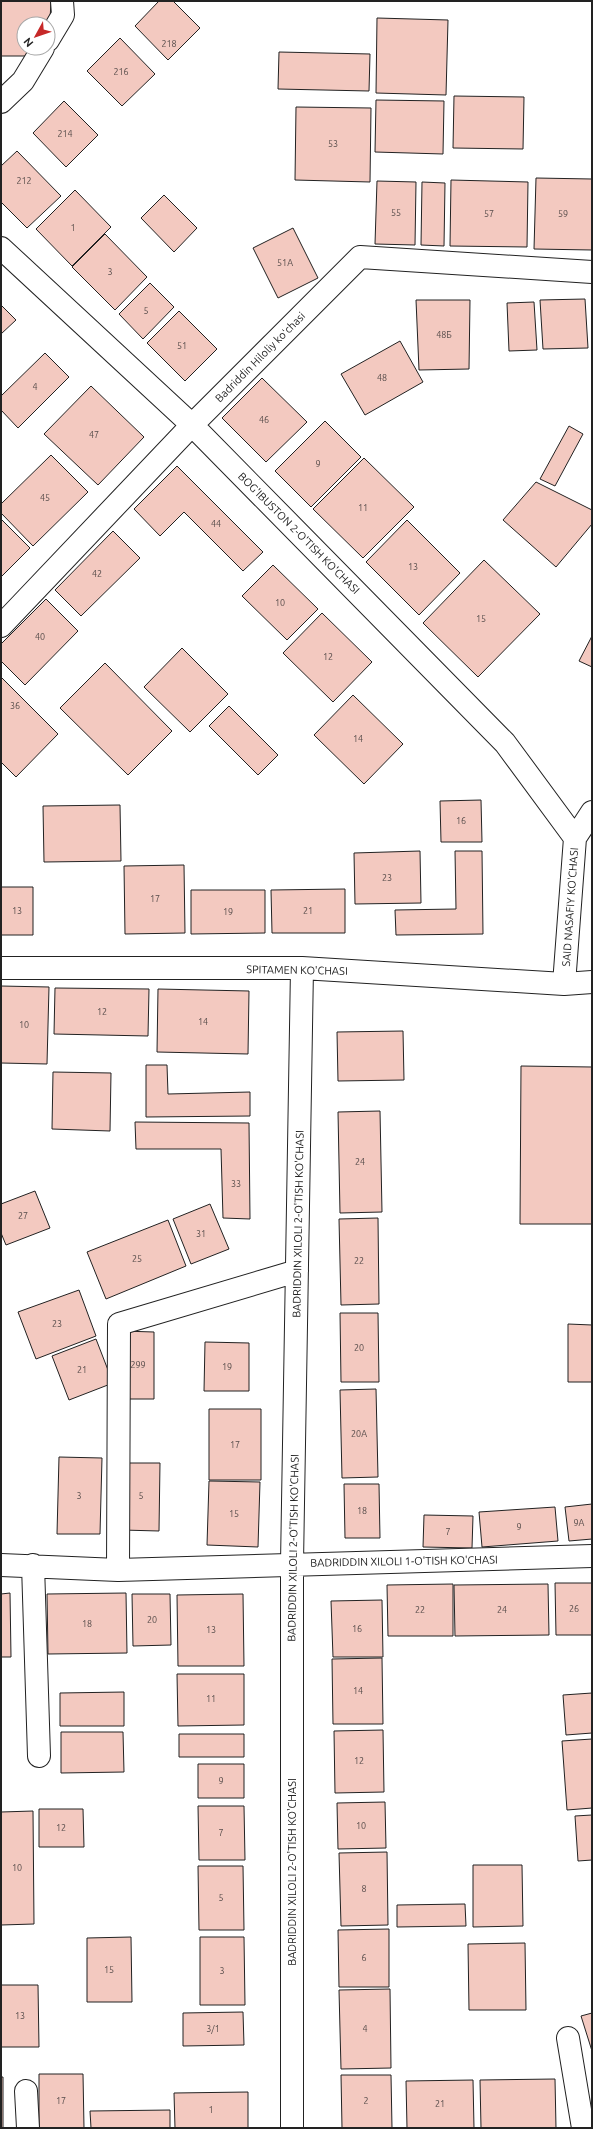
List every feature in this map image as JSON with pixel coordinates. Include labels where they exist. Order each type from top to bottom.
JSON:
[{"type":"street","points":[[56,27],[63,16],[62,1]]},
{"type":"street","points":[[1,102],[23,81],[38,56]]},
{"type":"street","name":"BOG'IBUSTON 2-O'TISH KO'CHASI","points":[[1,248],[192,425],[505,743],[574,838]]},
{"type":"street","name":"Badriddin Hiloliy koʻchasi","points":[[1,626],[192,425],[360,257],[592,272]]},
{"type":"street","name":"SAID NASAFIY KO'CHASI","points":[[564,984],[574,838],[592,812]]},
{"type":"street","name":"SPITAMEN KO'CHASI","points":[[1,968],[302,968],[564,984],[592,982]]},
{"type":"street","name":"BADRIDDIN XILOLI 2-O'TISH KO'CHASI","points":[[292,2128],[292,1563],[302,968]]},
{"type":"street","points":[[118,1570],[119,1324],[297,1271]]},
{"type":"street","name":"BADRIDDIN XILOLI 1-O'TISH KO'CHASI","points":[[1,1565],[33,1565],[118,1570],[292,1563],[592,1556]]},
{"type":"street","points":[[33,1565],[39,1756]]},
{"type":"street","points":[[568,2038],[583,2128]]},
{"type":"street","points":[[26,2091],[28,2128]]},
{"type":"building","points":[[1,1],[51,1],[50,16],[16,16],[16,56],[1,56]]},
{"type":"building","points":[[159,1],[173,1],[200,28],[168,60],[135,26]]},
{"type":"building","points":[[377,18],[448,20],[446,95],[376,93]]},
{"type":"building","points":[[120,38],[155,74],[122,106],[87,71]]},
{"type":"building","points":[[279,52],[370,54],[369,91],[278,89]]},
{"type":"building","points":[[454,96],[524,97],[523,149],[453,148]]},
{"type":"building","points":[[376,100],[444,101],[443,154],[375,152]]},
{"type":"building","points":[[64,101],[98,135],[66,167],[33,133]]},
{"type":"building","points":[[296,107],[371,108],[370,182],[295,180]]},
{"type":"building","points":[[17,151],[61,196],[27,228],[1,202],[1,166]]},
{"type":"building","points":[[536,178],[592,179],[592,250],[534,249]]},
{"type":"building","points":[[451,180],[528,182],[527,247],[450,246]]},
{"type":"building","points":[[377,181],[416,182],[415,245],[375,244]]},
{"type":"building","points":[[422,182],[445,183],[444,246],[421,245]]},
{"type":"building","points":[[75,190],[111,227],[72,266],[36,229]]},
{"type":"building","points":[[164,195],[197,228],[174,252],[141,218]]},
{"type":"building","points":[[293,228],[318,278],[278,298],[253,248]]},
{"type":"building","points":[[105,234],[147,277],[115,310],[72,267]]},
{"type":"building","points":[[150,283],[174,307],[143,339],[119,314]]},
{"type":"building","points":[[585,299],[588,348],[543,349],[540,300]]},
{"type":"building","points":[[416,300],[470,300],[469,369],[419,370]]},
{"type":"building","points":[[534,302],[537,350],[509,351],[507,303]]},
{"type":"building","points":[[1,305],[16,320],[1,334]]},
{"type":"building","points":[[179,311],[217,349],[185,381],[147,343]]},
{"type":"building","points":[[400,341],[423,382],[365,415],[341,374]]},
{"type":"building","points":[[45,353],[69,377],[18,428],[1,410],[1,396]]},
{"type":"building","points":[[262,378],[307,422],[266,462],[222,418]]},
{"type":"building","points":[[91,386],[144,437],[98,485],[44,434]]},
{"type":"building","points":[[325,421],[361,457],[311,507],[275,471]]},
{"type":"building","points":[[569,426],[583,434],[555,486],[540,479]]},
{"type":"building","points":[[51,455],[88,492],[33,546],[1,513],[1,504]]},
{"type":"building","points":[[364,458],[414,507],[363,558],[313,509]]},
{"type":"building","points":[[177,466],[263,552],[243,571],[184,512],[160,536],[134,509]]},
{"type":"building","points":[[536,482],[592,510],[592,524],[556,567],[503,520]]},
{"type":"building","points":[[1,519],[30,548],[1,577]]},
{"type":"building","points":[[407,520],[460,573],[419,615],[366,562]]},
{"type":"building","points":[[113,531],[140,558],[81,616],[55,590]]},
{"type":"building","points":[[484,560],[540,614],[478,677],[423,623]]},
{"type":"building","points":[[273,565],[318,609],[287,640],[242,596]]},
{"type":"building","points":[[46,599],[78,631],[25,685],[1,661],[1,644]]},
{"type":"building","points":[[322,613],[372,662],[333,702],[283,653]]},
{"type":"building","points":[[592,636],[592,667],[579,661]]},
{"type":"building","points":[[182,648],[228,694],[190,732],[144,687]]},
{"type":"building","points":[[105,663],[172,731],[128,775],[60,708]]},
{"type":"building","points":[[1,677],[58,734],[16,777],[1,762]]},
{"type":"building","points":[[353,695],[403,744],[364,784],[314,735]]},
{"type":"building","points":[[229,706],[278,755],[258,775],[209,726]]},
{"type":"building","points":[[481,800],[482,842],[441,842],[440,801]]},
{"type":"building","points":[[120,805],[121,861],[44,862],[43,806]]},
{"type":"building","points":[[420,851],[421,903],[355,904],[354,853]]},
{"type":"building","points":[[455,851],[482,851],[483,934],[396,935],[395,910],[456,909]]},
{"type":"building","points":[[184,865],[185,933],[125,934],[124,866]]},
{"type":"building","points":[[1,887],[33,887],[33,935],[1,935]]},
{"type":"building","points":[[345,889],[345,933],[272,933],[271,890]]},
{"type":"building","points":[[191,890],[265,890],[265,933],[191,934]]},
{"type":"building","points":[[1,986],[49,987],[47,1064],[1,1063]]},
{"type":"building","points":[[55,988],[149,989],[148,1036],[54,1034]]},
{"type":"building","points":[[158,989],[249,991],[248,1054],[157,1052]]},
{"type":"building","points":[[403,1031],[404,1080],[338,1081],[337,1032]]},
{"type":"building","points":[[146,1065],[167,1065],[168,1094],[250,1092],[250,1116],[146,1117]]},
{"type":"building","points":[[521,1066],[592,1067],[592,1224],[520,1224]]},
{"type":"building","points":[[53,1072],[111,1073],[110,1131],[52,1129]]},
{"type":"building","points":[[380,1111],[382,1212],[340,1213],[338,1112]]},
{"type":"building","points":[[135,1122],[249,1123],[250,1219],[223,1218],[221,1149],[136,1149]]},
{"type":"building","points":[[35,1191],[50,1228],[6,1245],[1,1233],[1,1204]]},
{"type":"building","points":[[210,1204],[229,1249],[191,1264],[173,1219]]},
{"type":"building","points":[[378,1218],[379,1304],[341,1305],[339,1219]]},
{"type":"building","points":[[168,1220],[186,1266],[106,1299],[87,1252]]},
{"type":"building","points":[[79,1290],[96,1336],[36,1359],[18,1312]]},
{"type":"building","points":[[340,1313],[378,1313],[379,1382],[341,1382]]},
{"type":"building","points":[[568,1324],[592,1325],[592,1382],[568,1382]]},
{"type":"building","points":[[122,1331],[154,1332],[154,1399],[121,1399]]},
{"type":"building","points":[[96,1339],[113,1383],[69,1400],[52,1356]]},
{"type":"building","points":[[205,1342],[249,1343],[249,1391],[204,1391]]},
{"type":"building","points":[[376,1389],[378,1477],[342,1478],[340,1390]]},
{"type":"building","points":[[209,1409],[261,1409],[261,1480],[209,1480]]},
{"type":"building","points":[[59,1457],[102,1458],[100,1534],[57,1534]]},
{"type":"building","points":[[123,1463],[160,1463],[159,1531],[122,1530]]},
{"type":"building","points":[[209,1481],[260,1482],[258,1547],[207,1545]]},
{"type":"building","points":[[344,1484],[379,1484],[380,1538],[345,1538]]},
{"type":"building","points":[[592,1504],[592,1539],[569,1541],[565,1507]]},
{"type":"building","points":[[555,1507],[558,1541],[482,1547],[479,1512]]},
{"type":"building","points":[[424,1515],[473,1516],[472,1548],[423,1547]]},
{"type":"building","points":[[555,1583],[592,1583],[592,1635],[556,1635]]},
{"type":"building","points":[[453,1584],[453,1636],[388,1636],[387,1585]]},
{"type":"building","points":[[548,1584],[549,1635],[455,1636],[454,1585]]},
{"type":"building","points":[[10,1593],[11,1657],[1,1657],[1,1594]]},
{"type":"building","points":[[126,1593],[127,1653],[48,1654],[47,1594]]},
{"type":"building","points":[[132,1594],[170,1594],[171,1645],[133,1646]]},
{"type":"building","points":[[243,1594],[244,1666],[178,1666],[177,1595]]},
{"type":"building","points":[[382,1600],[383,1657],[333,1657],[331,1601]]},
{"type":"building","points":[[382,1658],[383,1724],[333,1724],[332,1659]]},
{"type":"building","points":[[177,1674],[244,1674],[244,1725],[178,1726]]},
{"type":"building","points":[[124,1692],[124,1726],[60,1726],[60,1693]]},
{"type":"building","points":[[592,1693],[592,1733],[566,1735],[563,1695]]},
{"type":"building","points":[[383,1730],[384,1792],[335,1793],[334,1731]]},
{"type":"building","points":[[61,1732],[123,1732],[124,1772],[61,1773]]},
{"type":"building","points":[[179,1734],[244,1734],[244,1757],[179,1757]]},
{"type":"building","points":[[592,1739],[592,1808],[567,1810],[562,1741]]},
{"type":"building","points":[[198,1764],[244,1764],[244,1798],[198,1798]]},
{"type":"building","points":[[385,1802],[386,1848],[338,1849],[337,1803]]},
{"type":"building","points":[[198,1806],[244,1806],[245,1860],[199,1860]]},
{"type":"building","points":[[39,1809],[83,1809],[84,1847],[39,1847]]},
{"type":"building","points":[[33,1811],[34,1924],[1,1925],[1,1812]]},
{"type":"building","points":[[592,1815],[592,1860],[578,1861],[575,1816]]},
{"type":"building","points":[[387,1852],[388,1925],[341,1926],[339,1853]]},
{"type":"building","points":[[473,1865],[522,1865],[523,1926],[473,1927]]},
{"type":"building","points":[[198,1866],[243,1866],[244,1930],[199,1930]]},
{"type":"building","points":[[465,1904],[466,1926],[397,1927],[397,1905]]},
{"type":"building","points":[[389,1929],[389,1987],[339,1987],[338,1930]]},
{"type":"building","points":[[131,1937],[132,2002],[87,2002],[87,1938]]},
{"type":"building","points":[[200,1937],[244,1937],[245,2005],[200,2005]]},
{"type":"building","points":[[525,1943],[526,2010],[469,2010],[468,1944]]},
{"type":"building","points":[[1,1985],[38,1985],[39,2047],[1,2047]]},
{"type":"building","points":[[390,1989],[391,2068],[341,2069],[339,1990]]},
{"type":"building","points":[[243,2012],[244,2045],[183,2046],[183,2013]]},
{"type":"building","points":[[592,2013],[592,2051],[581,2016]]},
{"type":"building","points":[[39,2074],[83,2074],[84,2128],[39,2128]]},
{"type":"building","points":[[341,2075],[391,2075],[392,2128],[342,2128]]},
{"type":"building","points":[[1,2077],[3,2077],[3,2128],[1,2128]]},
{"type":"building","points":[[555,2079],[556,2128],[481,2128],[480,2080]]},
{"type":"building","points":[[473,2080],[474,2128],[407,2128],[406,2081]]},
{"type":"building","points":[[248,2092],[248,2128],[175,2128],[174,2093]]},
{"type":"building","points":[[170,2110],[170,2128],[91,2128],[90,2111]]}]
